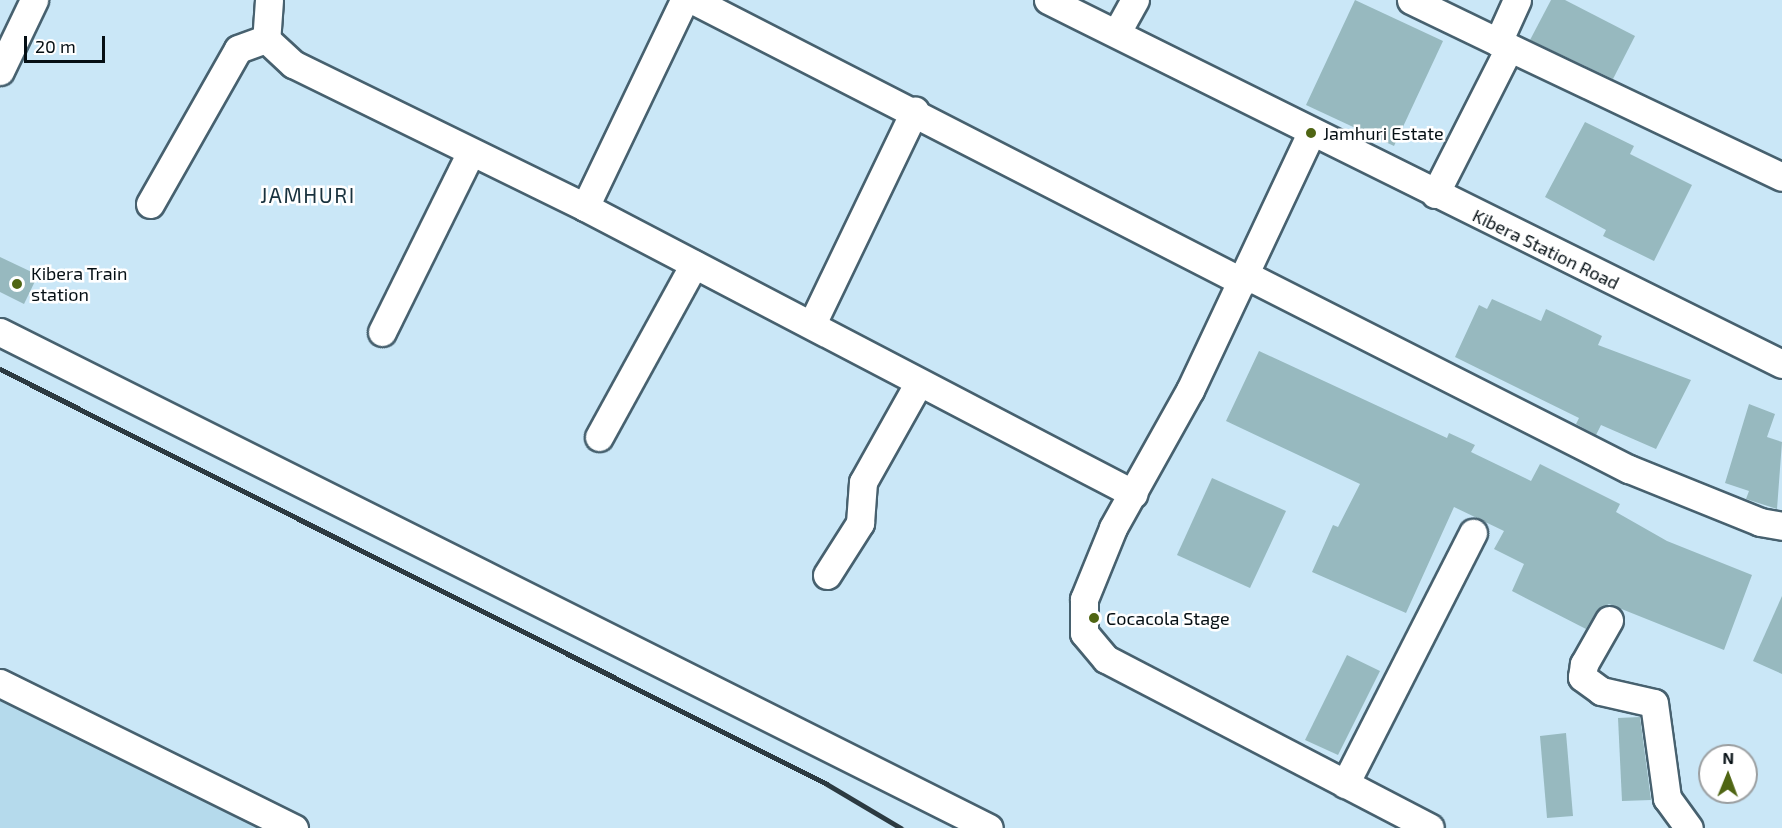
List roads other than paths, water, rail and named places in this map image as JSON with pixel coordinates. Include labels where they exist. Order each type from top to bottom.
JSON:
[{"type":"street","points":[[0,72],[34,0]]},
{"type":"street","points":[[266,39],[269,0]]},
{"type":"street","points":[[585,207],[684,0]]},
{"type":"street","points":[[693,0],[758,38],[915,111],[1244,278],[1629,469],[1760,522],[1782,525]]},
{"type":"street","name":"Kibera Station Road","points":[[1048,0],[1117,32],[1311,133],[1782,364]]},
{"type":"street","points":[[1117,32],[1134,0]]},
{"type":"street","points":[[1411,0],[1782,177]]},
{"type":"street","points":[[1435,194],[1504,45],[1517,0]]},
{"type":"street","points":[[266,39],[293,64],[470,154],[585,207],[812,324],[918,384],[1134,494]]},
{"type":"street","points":[[150,204],[238,49],[266,39]]},
{"type":"street","points":[[812,324],[915,111]]},
{"type":"street","points":[[1311,133],[1244,278],[1134,494],[1084,599],[1083,626],[1092,648],[1345,784],[1418,826]]},
{"type":"street","points":[[382,332],[470,154]]},
{"type":"street","points":[[599,437],[694,264]]},
{"type":"street","points":[[0,332],[989,828]]},
{"type":"street","points":[[827,575],[860,523],[862,482],[918,384]]},
{"type":"street","points":[[1345,784],[1473,532]]},
{"type":"street","points":[[1609,620],[1582,677],[1601,691],[1654,703],[1667,798],[1689,828]]},
{"type":"street","points":[[0,683],[294,828]]},
{"type":"railway","points":[[0,369],[827,784],[901,828]]},
{"type":"place","name":"Jamhuri Estate","points":[[1311,133]]},
{"type":"place","name":"Kibera Train station","points":[[17,284]]},
{"type":"place","name":"Cocacola Stage","points":[[1094,618]]},
{"type":"district","name":"JAMHURI","points":[[308,195]]}]
